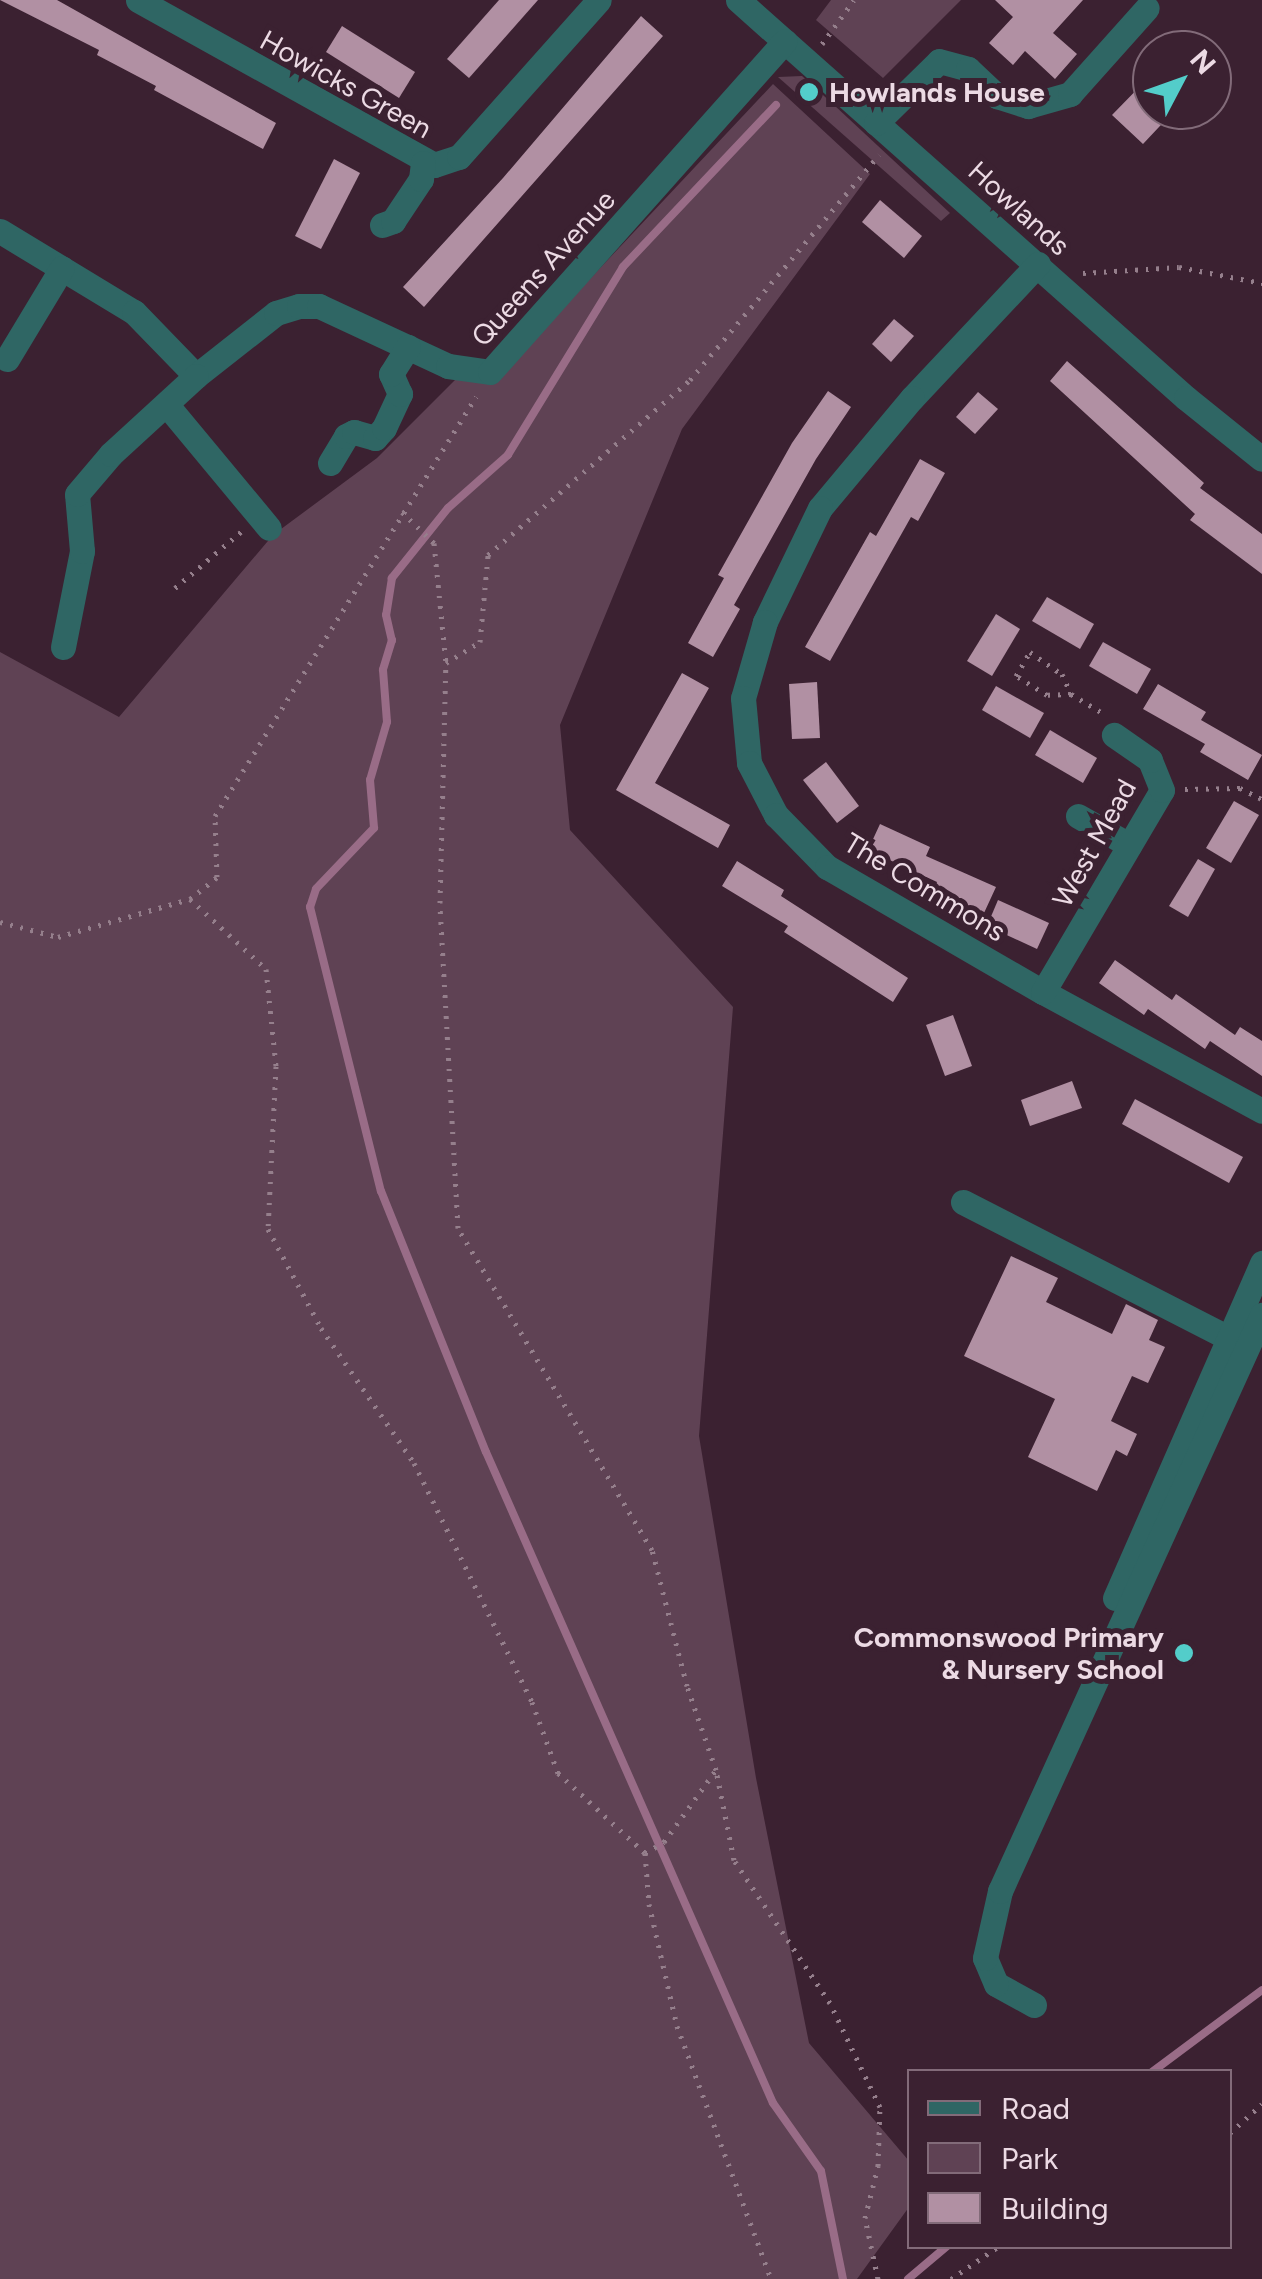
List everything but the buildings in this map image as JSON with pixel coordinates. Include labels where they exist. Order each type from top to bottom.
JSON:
[{"type":"street","name":"Howicks Green","points":[[138,0],[423,163],[448,164],[459,157],[599,0]]},
{"type":"street","name":"Howicks Green","points":[[166,0],[180,24]]},
{"type":"street","name":"Howlands","points":[[738,0],[1186,398],[1262,458]]},
{"type":"street","points":[[885,130],[939,61],[968,69],[998,96],[1028,106],[1070,94],[1147,8]]},
{"type":"street","name":"Queens Avenue","points":[[196,376],[276,313],[299,306],[320,306],[448,366],[490,372],[785,41]]},
{"type":"street","points":[[382,224],[392,221],[420,179],[423,163]]},
{"type":"street","points":[[0,231],[134,312],[196,376],[111,454],[77,494],[82,551],[63,647]]},
{"type":"street","points":[[7,358],[62,268]]},
{"type":"street","name":"The Commons","points":[[1044,269],[924,385],[820,508],[765,622],[744,698],[749,763],[776,815],[827,867],[1043,992],[1262,1111]]},
{"type":"street","points":[[330,464],[346,436],[354,432],[375,438],[384,428],[400,394],[391,374],[408,347]]},
{"type":"street","points":[[166,404],[265,522]]},
{"type":"street","name":"West Mead","points":[[1043,992],[1162,790],[1150,760],[1114,735]]},
{"type":"street","points":[[1078,816],[1129,846]]},
{"type":"street","points":[[962,1202],[1227,1337]]},
{"type":"street","points":[[982,1906],[1262,1263]]},
{"type":"street","points":[[1034,2005],[996,1984],[985,1958],[1000,1891],[1262,1314]]},
{"type":"path","points":[[809,63],[854,0]]},
{"type":"path","points":[[446,663],[480,642],[488,555],[690,380],[885,130]]},
{"type":"path","points":[[1044,269],[1180,267],[1262,283]]},
{"type":"path","points":[[0,922],[58,937],[190,898],[217,877],[215,816],[490,372]]},
{"type":"path","points":[[402,512],[434,543],[446,663],[440,903],[458,1228],[652,1550],[687,1686],[716,1770],[734,1860],[830,2004],[880,2107],[878,2166],[865,2218],[878,2279]]},
{"type":"path","points":[[175,588],[265,522]]},
{"type":"path","points":[[1070,694],[1062,674],[1030,652],[1016,676],[1047,695],[1070,694],[1105,714],[1114,735]]},
{"type":"path","points":[[1162,790],[1240,788],[1262,800]]},
{"type":"path","points":[[190,898],[266,969],[276,1066],[268,1228],[321,1328],[414,1463],[532,1702],[558,1772],[648,1851],[649,1904],[677,2026],[772,2279]]},
{"type":"path","points":[[648,1851],[664,1842],[716,1770]]},
{"type":"path","points":[[1232,2131],[1262,2104]]},
{"type":"path","points":[[951,2279],[996,2249]]},
{"type":"green space","points":[[831,0],[961,0],[883,78],[816,20]]},
{"type":"green space","points":[[802,76],[950,213],[941,221],[778,77]]},
{"type":"green space","points":[[773,84],[870,174],[682,429],[560,725],[570,830],[733,1007],[699,1436],[756,1778],[809,2043],[907,2159],[907,2210],[857,2279],[0,2279],[0,652],[119,717],[273,535],[377,458],[458,377],[494,381]]},
{"type":"waterway","points":[[776,105],[623,267],[508,455],[448,508],[392,578],[386,615],[392,640],[383,670],[387,722],[370,780],[374,828],[316,889],[310,907],[381,1191],[486,1452],[773,2103],[821,2171],[843,2279]]},
{"type":"waterway","points":[[1156,2069],[1262,1990]]},
{"type":"waterway","points":[[908,2279],[943,2249]]},
{"type":"place","name":"Howlands House","points":[[809,92]]},
{"type":"place","name":"Commonswood Primary & Nursery School","points":[[1184,1653]]}]
